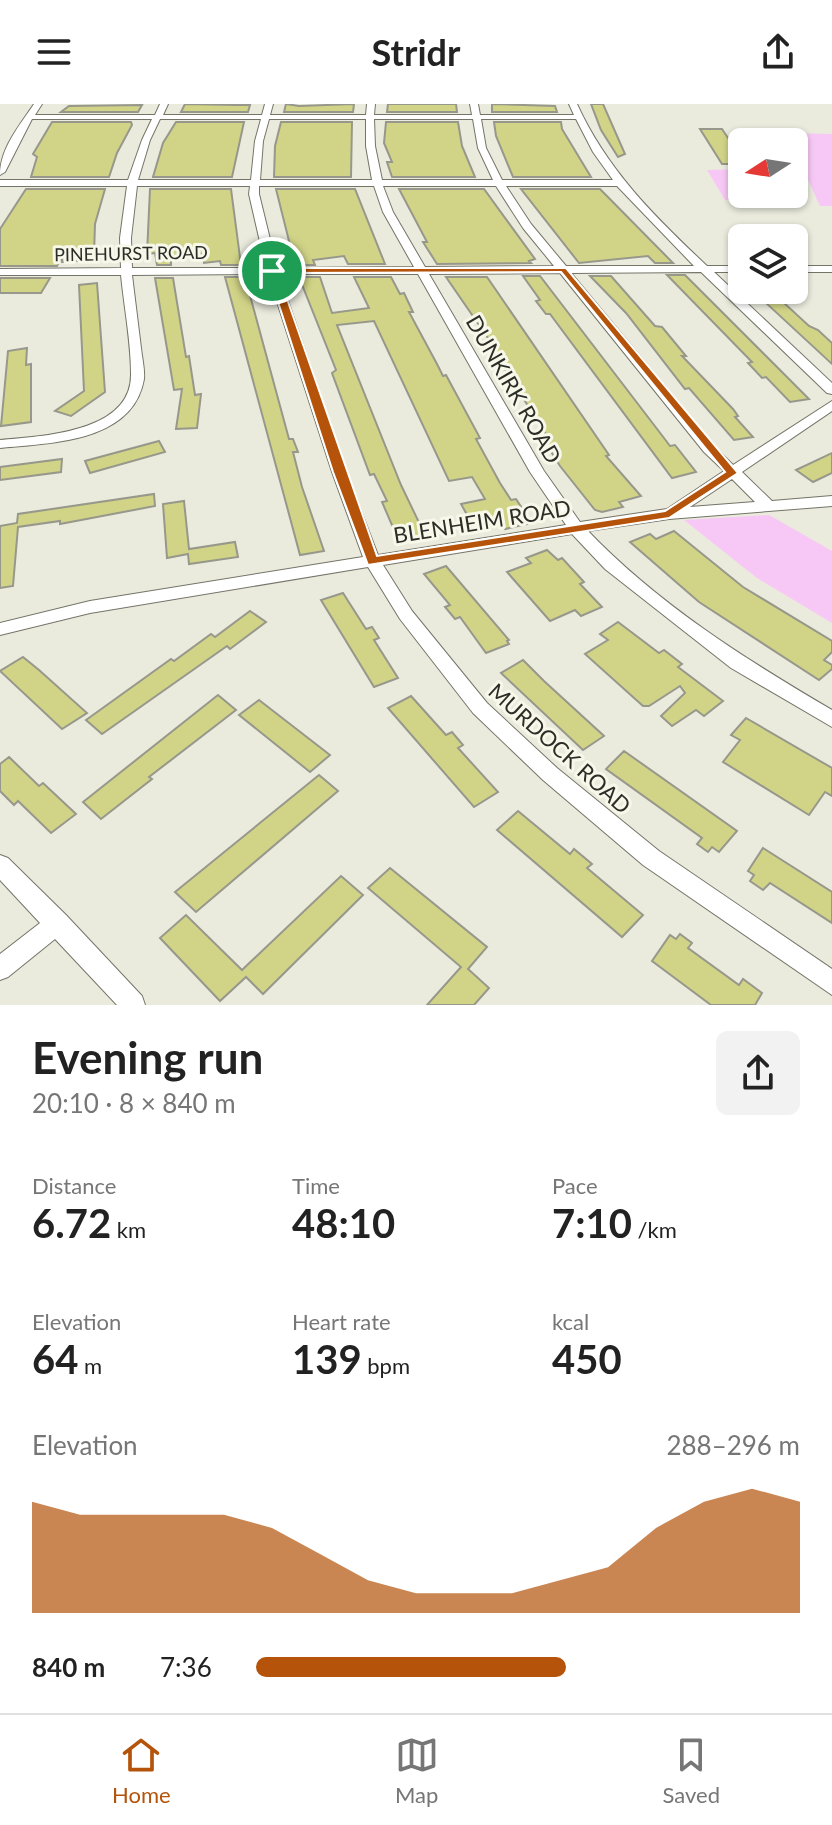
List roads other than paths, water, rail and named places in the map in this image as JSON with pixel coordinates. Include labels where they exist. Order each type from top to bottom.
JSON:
[{"type":"street","points":[[28,104],[38,104]]},
{"type":"street","points":[[0,172],[38,104]]},
{"type":"street","points":[[0,444],[90,430],[116,418],[132,401],[138,377],[124,263],[124,223],[130,182],[164,104]]},
{"type":"street","points":[[474,104],[482,148],[499,183],[563,270],[732,473],[767,505]]},
{"type":"street","points":[[573,104],[595,152],[617,183],[832,390]]},
{"type":"street","points":[[29,117],[156,118],[267,111],[578,117]]},
{"type":"street","name":"MURDOCK ROAD","points":[[267,111],[255,162],[254,183],[255,206],[272,271],[339,472],[373,562],[406,615],[480,708],[550,774],[651,858],[832,983]]},
{"type":"street","name":"DUNKIRK ROAD","points":[[371,111],[368,132],[376,183],[419,269],[537,472],[576,528],[611,565],[700,637],[768,683],[832,719]]},
{"type":"street","points":[[0,183],[617,183]]},
{"type":"street","name":"PINEHURST ROAD","points":[[0,272],[728,269]]},
{"type":"street","points":[[808,269],[832,269]]},
{"type":"street","points":[[669,514],[832,405]]},
{"type":"street","name":"BLENHEIM ROAD","points":[[0,629],[90,607],[576,528],[669,514],[832,501]]},
{"type":"street","points":[[0,865],[133,1005]]},
{"type":"street","points":[[0,969],[58,923]]}]
